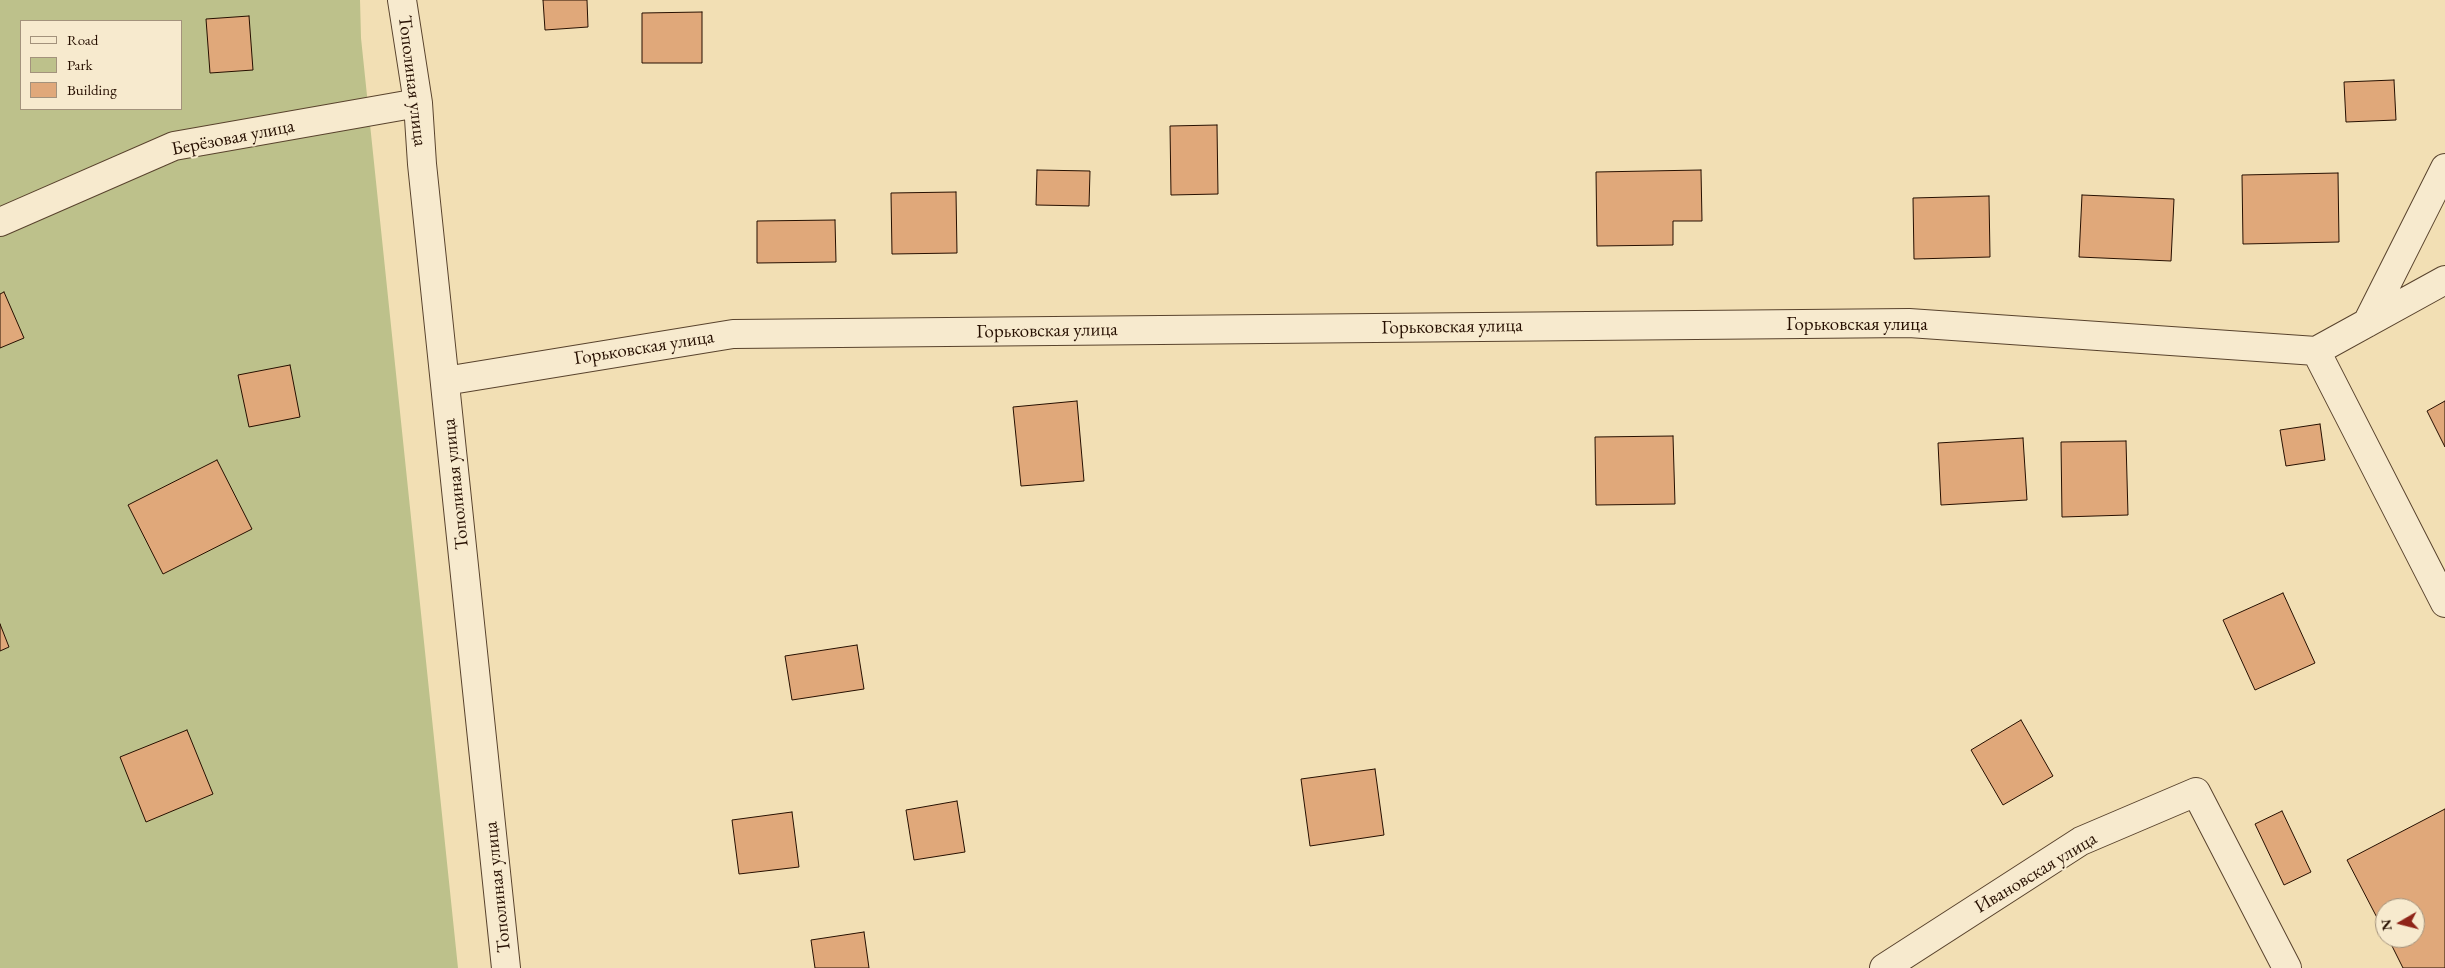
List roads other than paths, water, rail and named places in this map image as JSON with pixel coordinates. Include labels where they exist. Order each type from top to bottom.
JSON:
[{"type":"street","name":"Тополиная улица","points":[[402,0],[418,103],[422,164],[506,968]]},
{"type":"street","name":"Берёзовая улица","points":[[0,222],[174,146],[418,103]]},
{"type":"street","points":[[2367,323],[2445,168]]},
{"type":"street","points":[[2445,280],[2316,351],[2445,603]]},
{"type":"street","name":"Горьковская улица","points":[[445,381],[733,334],[1909,323],[2316,351]]},
{"type":"street","name":"Ивановская улица","points":[[1884,968],[2081,841],[2196,792],[2287,968]]}]
